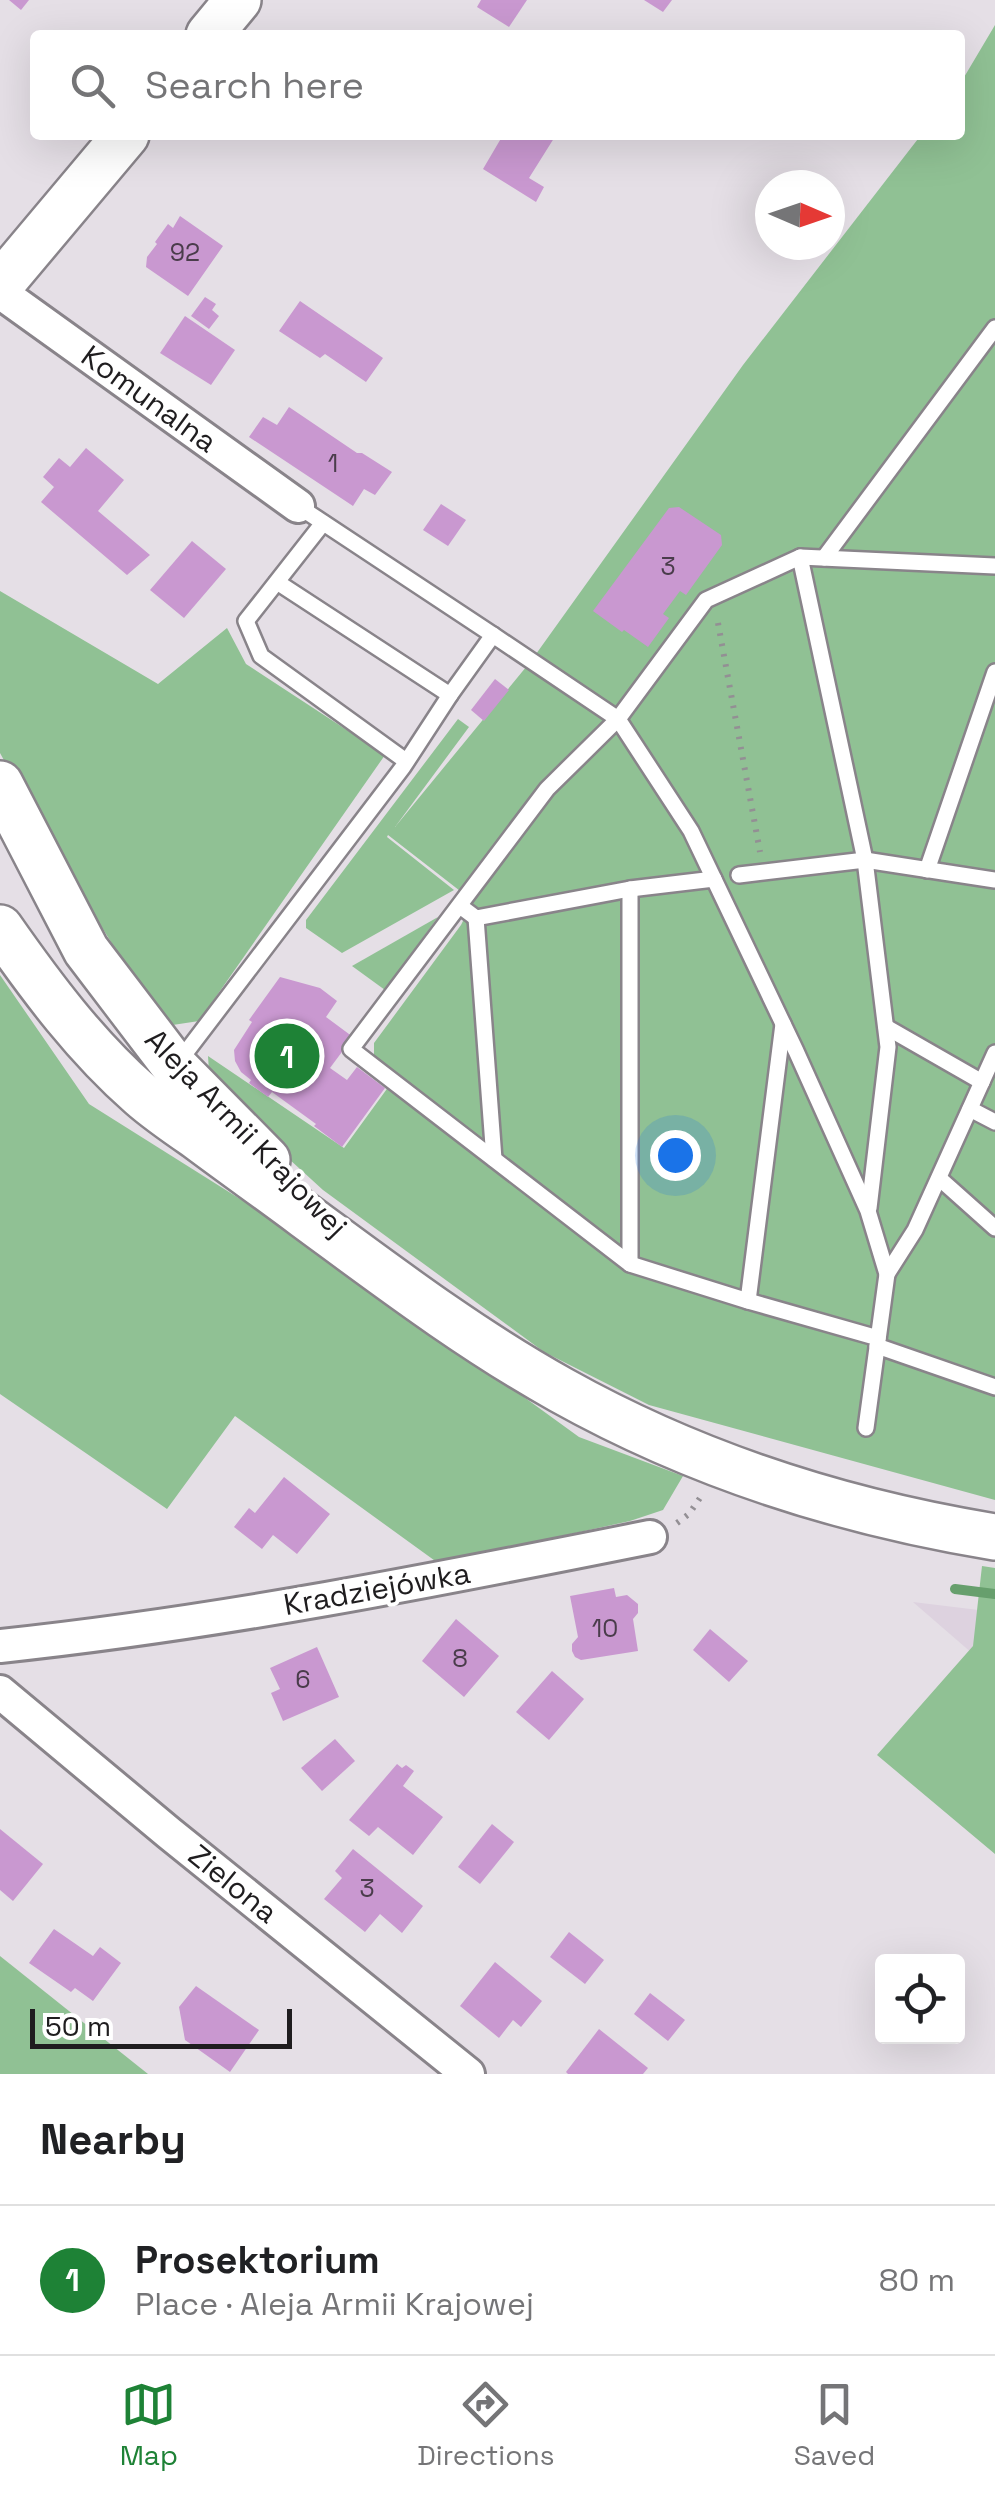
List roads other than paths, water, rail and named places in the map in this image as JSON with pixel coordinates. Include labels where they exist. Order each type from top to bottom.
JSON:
[{"type":"main road","points":[[214,30],[238,0]]},
{"type":"main road","points":[[5,273],[122,140]]},
{"type":"main road","name":"Aleja Armii Krajowej","points":[[0,784],[86,950],[175,1067],[379,1270]]},
{"type":"main road","name":"Aleja Armii Krajowej","points":[[0,928],[81,1034],[144,1098],[473,1336],[560,1390],[650,1436],[721,1465],[837,1504],[912,1523],[995,1537]]},
{"type":"street","name":"Komunalna","points":[[5,273],[310,515]]},
{"type":"street","name":"Kradziejówka","points":[[0,1646],[408,1586],[650,1537]]},
{"type":"street","name":"Zielona","points":[[0,1692],[468,2074]]},
{"type":"lane","points":[[824,558],[995,328]]},
{"type":"lane","points":[[406,761],[261,656],[246,621],[277,582],[310,515],[618,720],[692,831],[868,1212],[887,1274]]},
{"type":"lane","points":[[800,557],[865,860],[886,1027],[888,1047],[868,1212]]},
{"type":"lane","points":[[995,566],[800,557],[706,600],[618,720],[547,788],[351,1049],[630,1264],[877,1342],[995,1387]]},
{"type":"lane","points":[[277,582],[450,695]]},
{"type":"lane","points":[[175,1067],[406,761],[493,636]]},
{"type":"lane","points":[[927,870],[995,672]]},
{"type":"lane","points":[[740,875],[865,860],[995,880]]},
{"type":"lane","points":[[460,906],[476,918],[714,879]]},
{"type":"lane","points":[[630,890],[630,1264]]},
{"type":"lane","points":[[476,918],[494,1160]]},
{"type":"lane","points":[[748,1302],[782,1024]]},
{"type":"lane","points":[[886,1027],[982,1082]]},
{"type":"lane","points":[[866,1428],[887,1274],[915,1230],[995,1052]]},
{"type":"lane","points":[[970,1109],[995,1122]]},
{"type":"lane","points":[[939,1178],[995,1228]]},
{"type":"waterway","points":[[955,1589],[995,1594]]},
{"type":"place","name":"Prosektorium","points":[[287,1056]]}]
